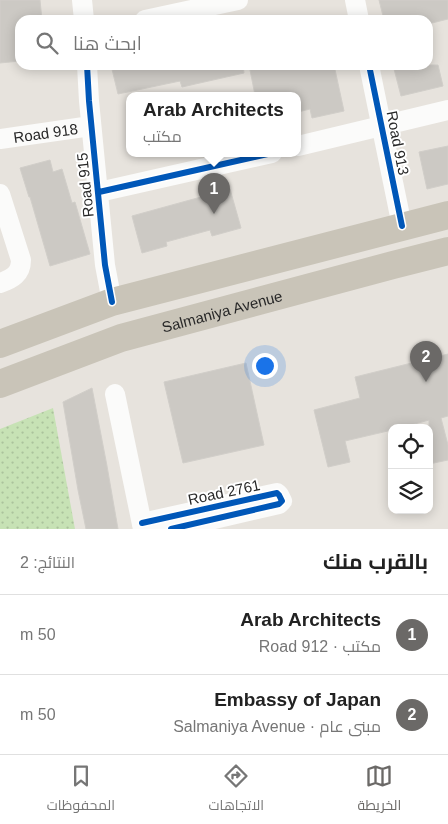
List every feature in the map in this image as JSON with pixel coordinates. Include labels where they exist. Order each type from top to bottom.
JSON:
[{"type":"main road","points":[[0,344],[112,302],[448,215]]},
{"type":"main road","name":"Salmaniya Avenue","points":[[0,384],[121,338],[448,252]]},
{"type":"street","points":[[82,0],[84,15]]},
{"type":"street","points":[[168,15],[238,0]]},
{"type":"street","points":[[355,0],[358,15]]},
{"type":"street","name":"Road 915","points":[[87,70],[105,265],[112,302]]},
{"type":"street","name":"Road 913","points":[[370,70],[402,226]]},
{"type":"street","points":[[301,145],[448,110]]},
{"type":"street","name":"Road 918","points":[[0,139],[91,126]]},
{"type":"street","points":[[99,192],[254,157]]},
{"type":"street","points":[[0,194],[21,260],[17,274],[9,280],[0,283]]},
{"type":"street","name":"Road 2761","points":[[115,394],[143,526],[277,494],[282,501],[279,504],[171,529]]},
{"type":"green space","points":[[53,408],[75,529],[0,529],[0,429]]},
{"type":"building","points":[[0,0],[40,0],[42,15],[15,15],[15,62],[0,63]]},
{"type":"building","points":[[379,0],[448,0],[448,19],[433,23],[433,15],[383,15]]},
{"type":"building","points":[[433,65],[438,65],[443,86],[401,96],[394,70],[433,70]]},
{"type":"building","points":[[112,70],[244,70],[244,73],[182,87],[180,81],[118,94]]},
{"type":"building","points":[[250,70],[335,70],[344,111],[312,118],[310,109],[301,111],[301,92],[254,92]]},
{"type":"building","points":[[448,146],[448,184],[427,189],[419,152]]},
{"type":"building","points":[[50,160],[53,172],[62,169],[72,203],[75,202],[90,254],[50,266],[20,168]]},
{"type":"building","points":[[230,189],[241,228],[212,236],[210,230],[166,242],[167,246],[142,253],[132,216]]},
{"type":"building","points":[[448,354],[448,416],[441,418],[448,445],[448,460],[433,463],[433,424],[429,424],[429,420],[414,424],[388,424],[388,431],[345,441],[350,462],[328,467],[314,410],[360,398],[355,377]]},
{"type":"building","points":[[246,363],[264,445],[183,463],[164,382]]},
{"type":"building","points":[[92,388],[118,529],[86,529],[78,490],[63,402]]},
{"type":"cycle path","points":[[87,70],[105,265],[112,302]]},
{"type":"cycle path","points":[[370,70],[402,226]]},
{"type":"cycle path","points":[[99,192],[254,157]]},
{"type":"cycle path","points":[[142,523],[277,493],[282,501],[279,504],[171,529]]},
{"type":"place","name":"Arab Architects","points":[[214,214]]},
{"type":"place","name":"Embassy of Japan","points":[[426,382]]}]
